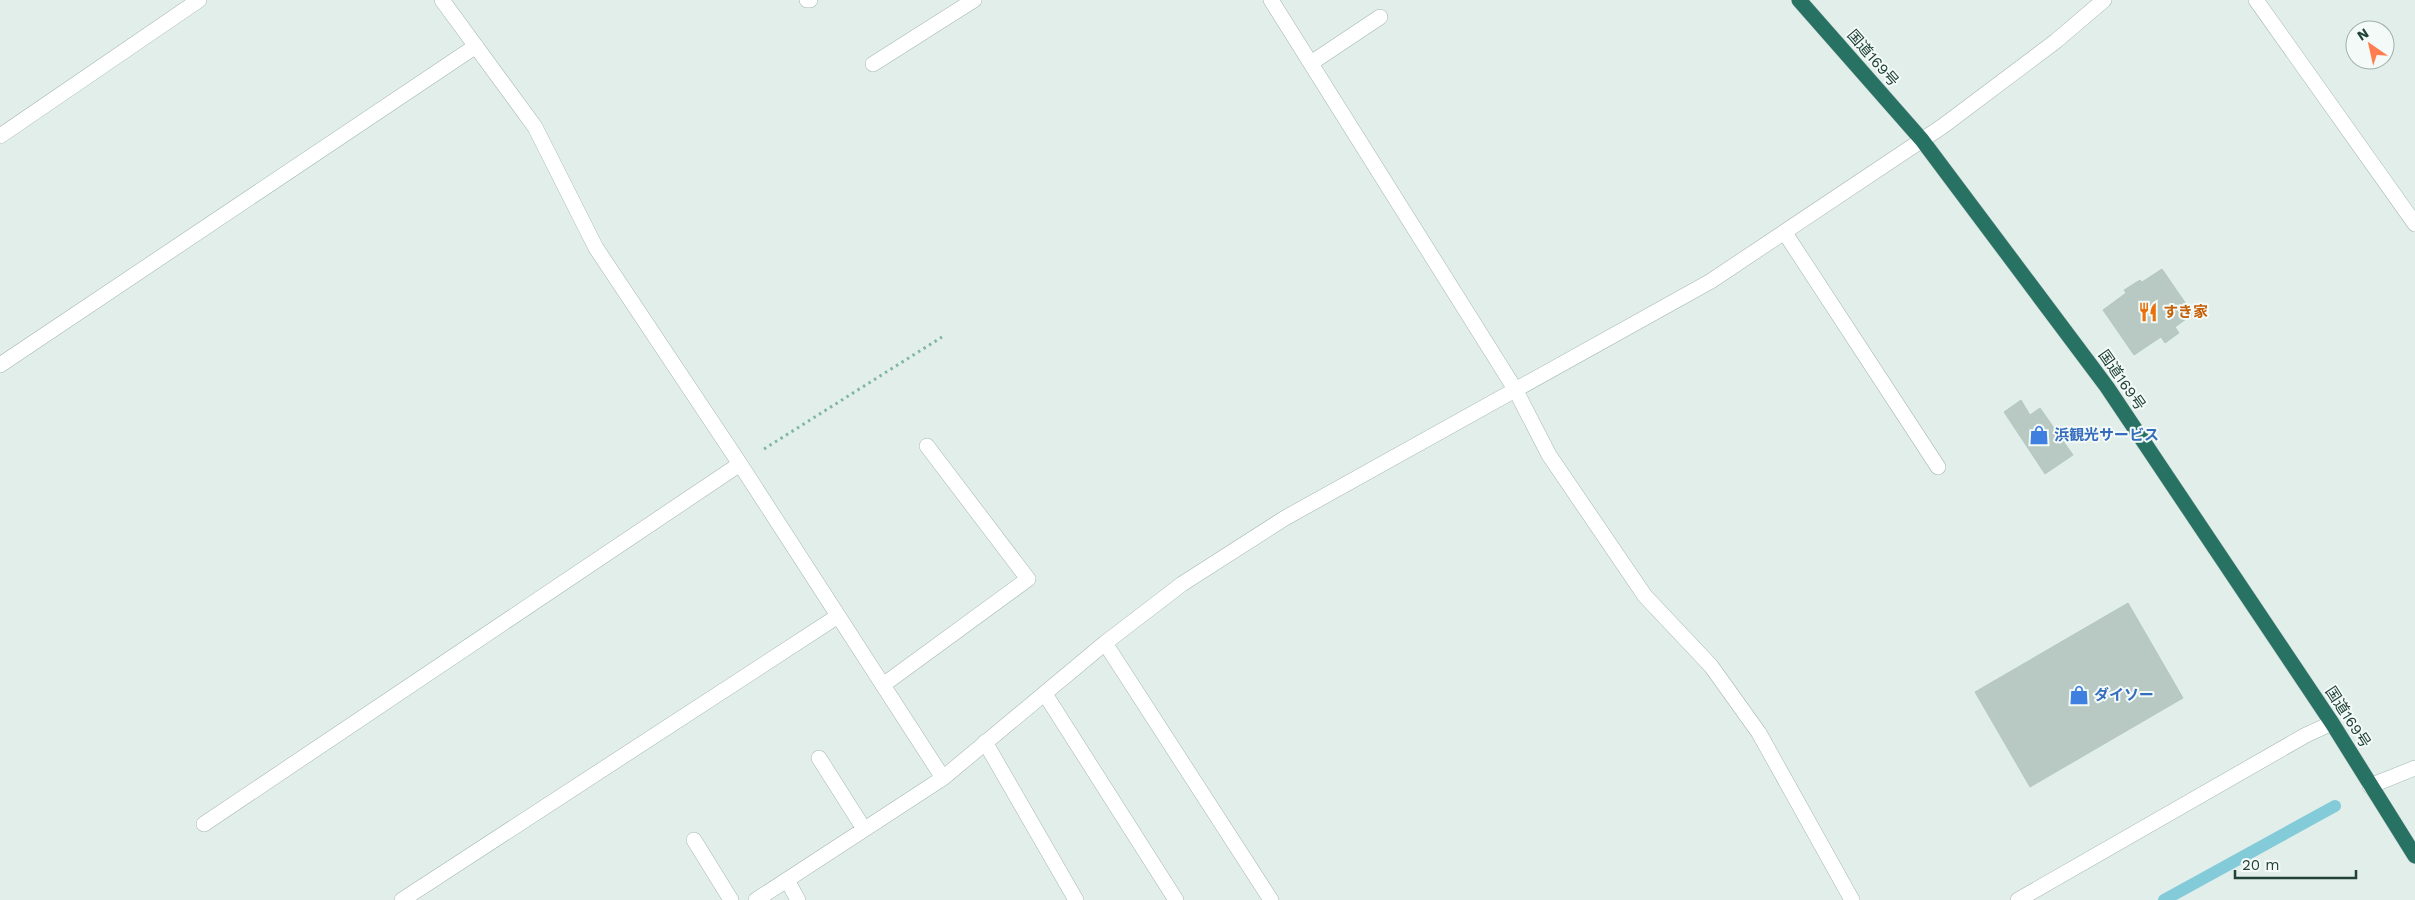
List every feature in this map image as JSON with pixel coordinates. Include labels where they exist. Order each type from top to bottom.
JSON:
[{"type":"highway","name":"国道169号","points":[[1799,0],[1922,140],[2107,387],[2332,723],[2415,856]]},
{"type":"street","points":[[0,136],[199,0]]},
{"type":"street","points":[[442,0],[534,127],[596,248],[740,464],[942,778]]},
{"type":"street","points":[[873,64],[974,0]]},
{"type":"street","points":[[756,900],[942,778],[1105,643],[1182,584],[1285,518],[1514,389],[1711,282],[1922,140],[2056,41],[2104,0]]},
{"type":"street","points":[[2256,0],[2415,224]]},
{"type":"street","points":[[1277,2],[1311,64],[1514,389],[1549,455],[1645,596],[1712,666],[1759,732],[1852,900]]},
{"type":"street","points":[[1311,64],[1380,17]]},
{"type":"street","points":[[0,365],[476,46]]},
{"type":"street","points":[[1785,233],[1938,468]]},
{"type":"street","points":[[883,685],[1028,579],[927,446]]},
{"type":"street","points":[[204,824],[740,464]]},
{"type":"street","points":[[402,900],[838,616]]},
{"type":"street","points":[[1105,643],[1271,900]]},
{"type":"street","points":[[1045,694],[1176,900]]},
{"type":"street","points":[[2018,900],[2306,735],[2332,723]]},
{"type":"street","points":[[985,742],[1076,900]]},
{"type":"street","points":[[819,758],[864,829]]},
{"type":"street","points":[[2370,786],[2415,768]]},
{"type":"street","points":[[694,840],[731,900]]},
{"type":"street","points":[[787,880],[798,900]]},
{"type":"path","points":[[740,464],[942,337]]},
{"type":"building","name":"すき家","points":[[2162,269],[2193,314],[2175,327],[2179,333],[2165,343],[2161,337],[2134,355],[2103,310],[2126,293],[2124,290],[2140,280],[2142,282]]},
{"type":"building","name":"浜観光サービス","points":[[2021,400],[2030,415],[2040,408],[2073,455],[2045,474],[2004,412]]},
{"type":"building","name":"ダイソー","points":[[2128,603],[2183,698],[2030,787],[1975,692]]},
{"type":"waterway","points":[[2164,900],[2335,806]]},
{"type":"place","name":"すき家","points":[[2148,312]]},
{"type":"place","name":"浜観光サービス","points":[[2039,435]]},
{"type":"place","name":"ダイソー","points":[[2079,695]]}]
